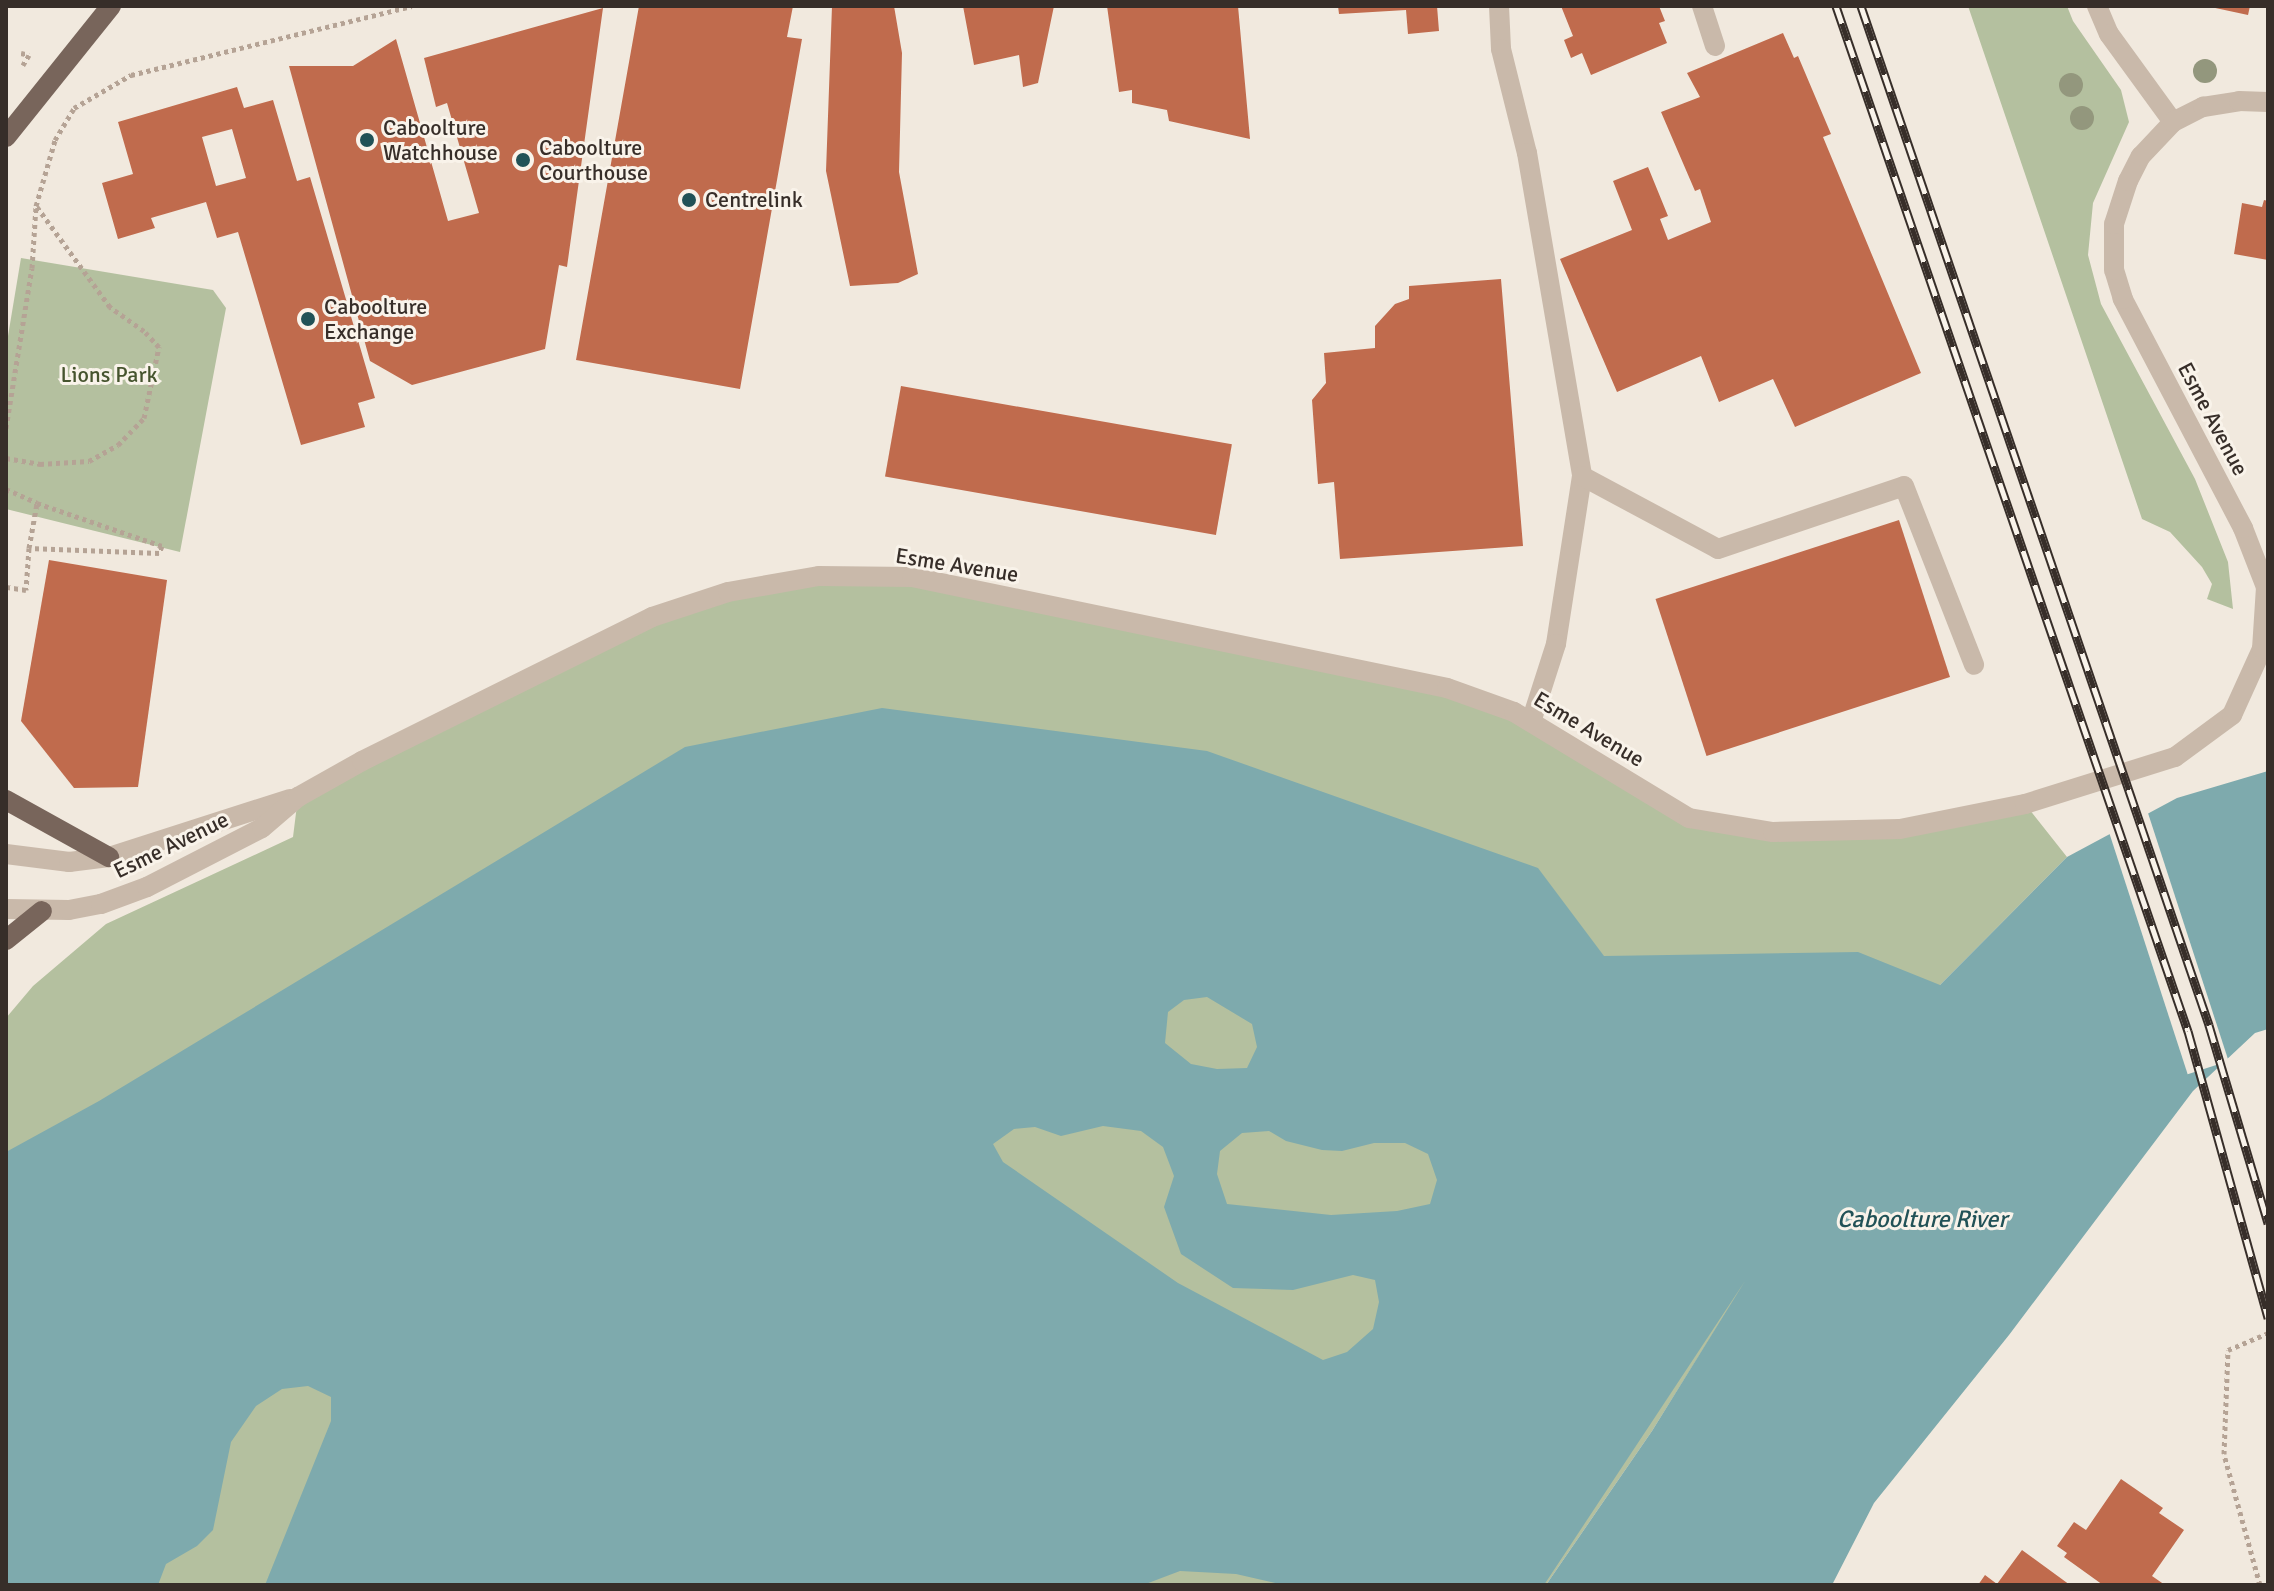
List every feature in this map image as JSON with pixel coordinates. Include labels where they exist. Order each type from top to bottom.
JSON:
[{"type":"main road","points":[[6,137],[111,6]]},
{"type":"main road","points":[[6,800],[109,857]]},
{"type":"main road","points":[[6,940],[42,911]]},
{"type":"street","points":[[1499,6],[1501,49],[1527,153],[1582,476],[1556,644],[1531,722]]},
{"type":"street","points":[[1702,6],[1715,46]]},
{"type":"street","points":[[2097,6],[2109,34],[2173,122],[2203,107],[2239,101],[2268,102]]},
{"type":"street","name":"Esme Avenue","points":[[6,909],[42,911],[101,904],[147,887],[262,828],[298,797],[362,761],[652,617],[728,592],[819,576],[912,577],[1447,688],[1531,722],[1689,818],[1773,832],[1900,829],[2025,804],[2175,757],[2232,715],[2262,649],[2266,587],[2243,528],[2123,299],[2114,270],[2114,224],[2128,181],[2141,156],[2173,122]]},
{"type":"street","points":[[1582,476],[1718,549],[1904,486],[1974,665]]},
{"type":"street","name":"Esme Avenue","points":[[6,854],[69,862],[109,857],[298,797]]},
{"type":"path","points":[[6,428],[32,268],[36,206],[55,140],[74,108],[131,75],[412,6]]},
{"type":"path","points":[[6,458],[40,464],[89,461],[118,445],[144,418],[159,347],[144,331],[110,307],[36,206]]},
{"type":"path","points":[[6,489],[37,503],[162,546],[159,553],[29,548]]},
{"type":"path","points":[[6,587],[26,590],[37,503]]},
{"type":"path","points":[[2260,1585],[2224,1454],[2228,1350],[2268,1333]]},
{"type":"green space","points":[[1968,6],[2067,6],[2073,21],[2121,90],[2129,122],[2093,203],[2088,255],[2101,304],[2195,479],[2228,562],[2233,609],[2207,599],[2212,584],[2202,567],[2170,532],[2142,519]]},
{"type":"green space","name":"Lions Park","points":[[21,258],[213,290],[226,308],[180,552],[6,509],[6,348]]},
{"type":"green space","points":[[912,577],[1514,712],[1689,818],[1900,829],[2025,804],[2067,857],[1940,985],[1772,1239],[1652,1431],[1546,1585],[6,1585],[6,1018],[33,986],[106,924],[293,837],[298,797],[362,761],[728,592]]},
{"type":"water","name":"Caboolture River","points":[[882,708],[1207,751],[1538,868],[1604,956],[1858,952],[1940,985],[2067,857],[2177,798],[2268,771],[2268,1029],[2255,1033],[2193,1091],[2009,1335],[1874,1503],[1832,1585],[1546,1585],[1652,1431],[1745,1281],[1544,1585],[1284,1585],[1236,1574],[1180,1571],[1143,1585],[265,1585],[331,1421],[331,1397],[308,1386],[282,1389],[256,1406],[231,1442],[213,1530],[197,1546],[166,1564],[158,1585],[6,1585],[6,1152],[99,1101],[685,747]],"holes":[[[1207,997],[1252,1024],[1257,1047],[1247,1068],[1217,1069],[1191,1064],[1165,1043],[1168,1012],[1184,1000]],[[1103,1126],[1141,1131],[1163,1147],[1174,1176],[1164,1207],[1181,1254],[1233,1288],[1293,1290],[1353,1275],[1375,1280],[1379,1302],[1373,1329],[1347,1352],[1323,1360],[1178,1283],[1003,1162],[993,1144],[1014,1129],[1035,1127],[1061,1136]],[[1269,1131],[1286,1141],[1322,1150],[1342,1151],[1374,1143],[1405,1143],[1428,1154],[1437,1180],[1430,1204],[1397,1211],[1331,1215],[1227,1204],[1217,1174],[1220,1151],[1242,1133]]]},
{"type":"pier","points":[[2147,810],[2229,1061],[2188,1074],[2106,823]]},
{"type":"building","name":"Centrelink","points":[[639,6],[793,6],[787,37],[802,39],[740,389],[576,360]]},
{"type":"building","points":[[832,6],[894,6],[902,53],[899,172],[918,274],[898,283],[850,286],[826,171]]},
{"type":"building","points":[[963,6],[1054,6],[1038,83],[1023,87],[1019,55],[974,65]]},
{"type":"building","points":[[1107,6],[1238,6],[1250,139],[1169,121],[1167,110],[1132,103],[1132,90],[1119,92]]},
{"type":"building","points":[[1338,6],[1437,6],[1439,31],[1408,34],[1406,10],[1339,14]]},
{"type":"building","points":[[1561,6],[1659,6],[1665,21],[1659,23],[1667,43],[1591,75],[1582,53],[1571,58],[1564,40],[1573,36]]},
{"type":"building","points":[[2206,6],[2250,6],[2248,15]]},
{"type":"building","points":[[603,8],[567,267],[559,265],[545,349],[412,385],[370,361],[289,66],[353,66],[396,39],[448,221],[479,213],[447,103],[436,107],[424,58]]},
{"type":"building","points":[[1783,33],[1794,58],[1798,56],[1831,134],[1823,137],[1921,373],[1795,427],[1773,379],[1719,402],[1701,356],[1617,392],[1560,259],[1632,230],[1613,181],[1648,167],[1668,216],[1660,219],[1668,240],[1711,222],[1700,189],[1695,191],[1661,112],[1700,97],[1687,73]]},
{"type":"building","name":"Caboolture Exchange","points":[[237,87],[244,108],[273,100],[297,181],[310,177],[375,398],[358,403],[365,427],[301,445],[238,232],[217,238],[206,202],[151,218],[155,228],[118,239],[102,183],[133,174],[118,122]],"holes":[[[232,129],[246,178],[216,186],[202,137]]]},
{"type":"building","points":[[2264,200],[2268,201],[2268,260],[2234,254],[2242,203],[2262,207]]},
{"type":"building","points":[[1501,279],[1523,546],[1340,559],[1334,482],[1318,484],[1312,400],[1326,383],[1324,353],[1375,348],[1375,326],[1395,304],[1409,299],[1409,286]]},
{"type":"building","points":[[901,386],[1232,444],[1216,535],[885,477]]},
{"type":"building","points":[[1899,520],[1950,677],[1707,756],[1656,599]]},
{"type":"building","points":[[49,560],[167,580],[138,787],[74,788],[21,721]]},
{"type":"building","points":[[2121,1479],[2163,1508],[2159,1513],[2184,1530],[2152,1576],[2165,1585],[2103,1585],[2064,1557],[2067,1553],[2057,1546],[2074,1522],[2086,1530]]},
{"type":"building","points":[[2022,1550],[2070,1585],[1978,1585],[1985,1575],[1997,1584]]},
{"type":"railway","points":[[1836,6],[2188,1031],[2268,1318]]},
{"type":"railway","points":[[1861,6],[2209,1025],[2268,1223]]},
{"type":"place","name":"Caboolture Watchhouse","points":[[367,140]]},
{"type":"place","name":"Caboolture Courthouse","points":[[523,160]]},
{"type":"place","name":"Centrelink","points":[[689,200]]},
{"type":"place","name":"Caboolture Exchange","points":[[308,319]]}]
